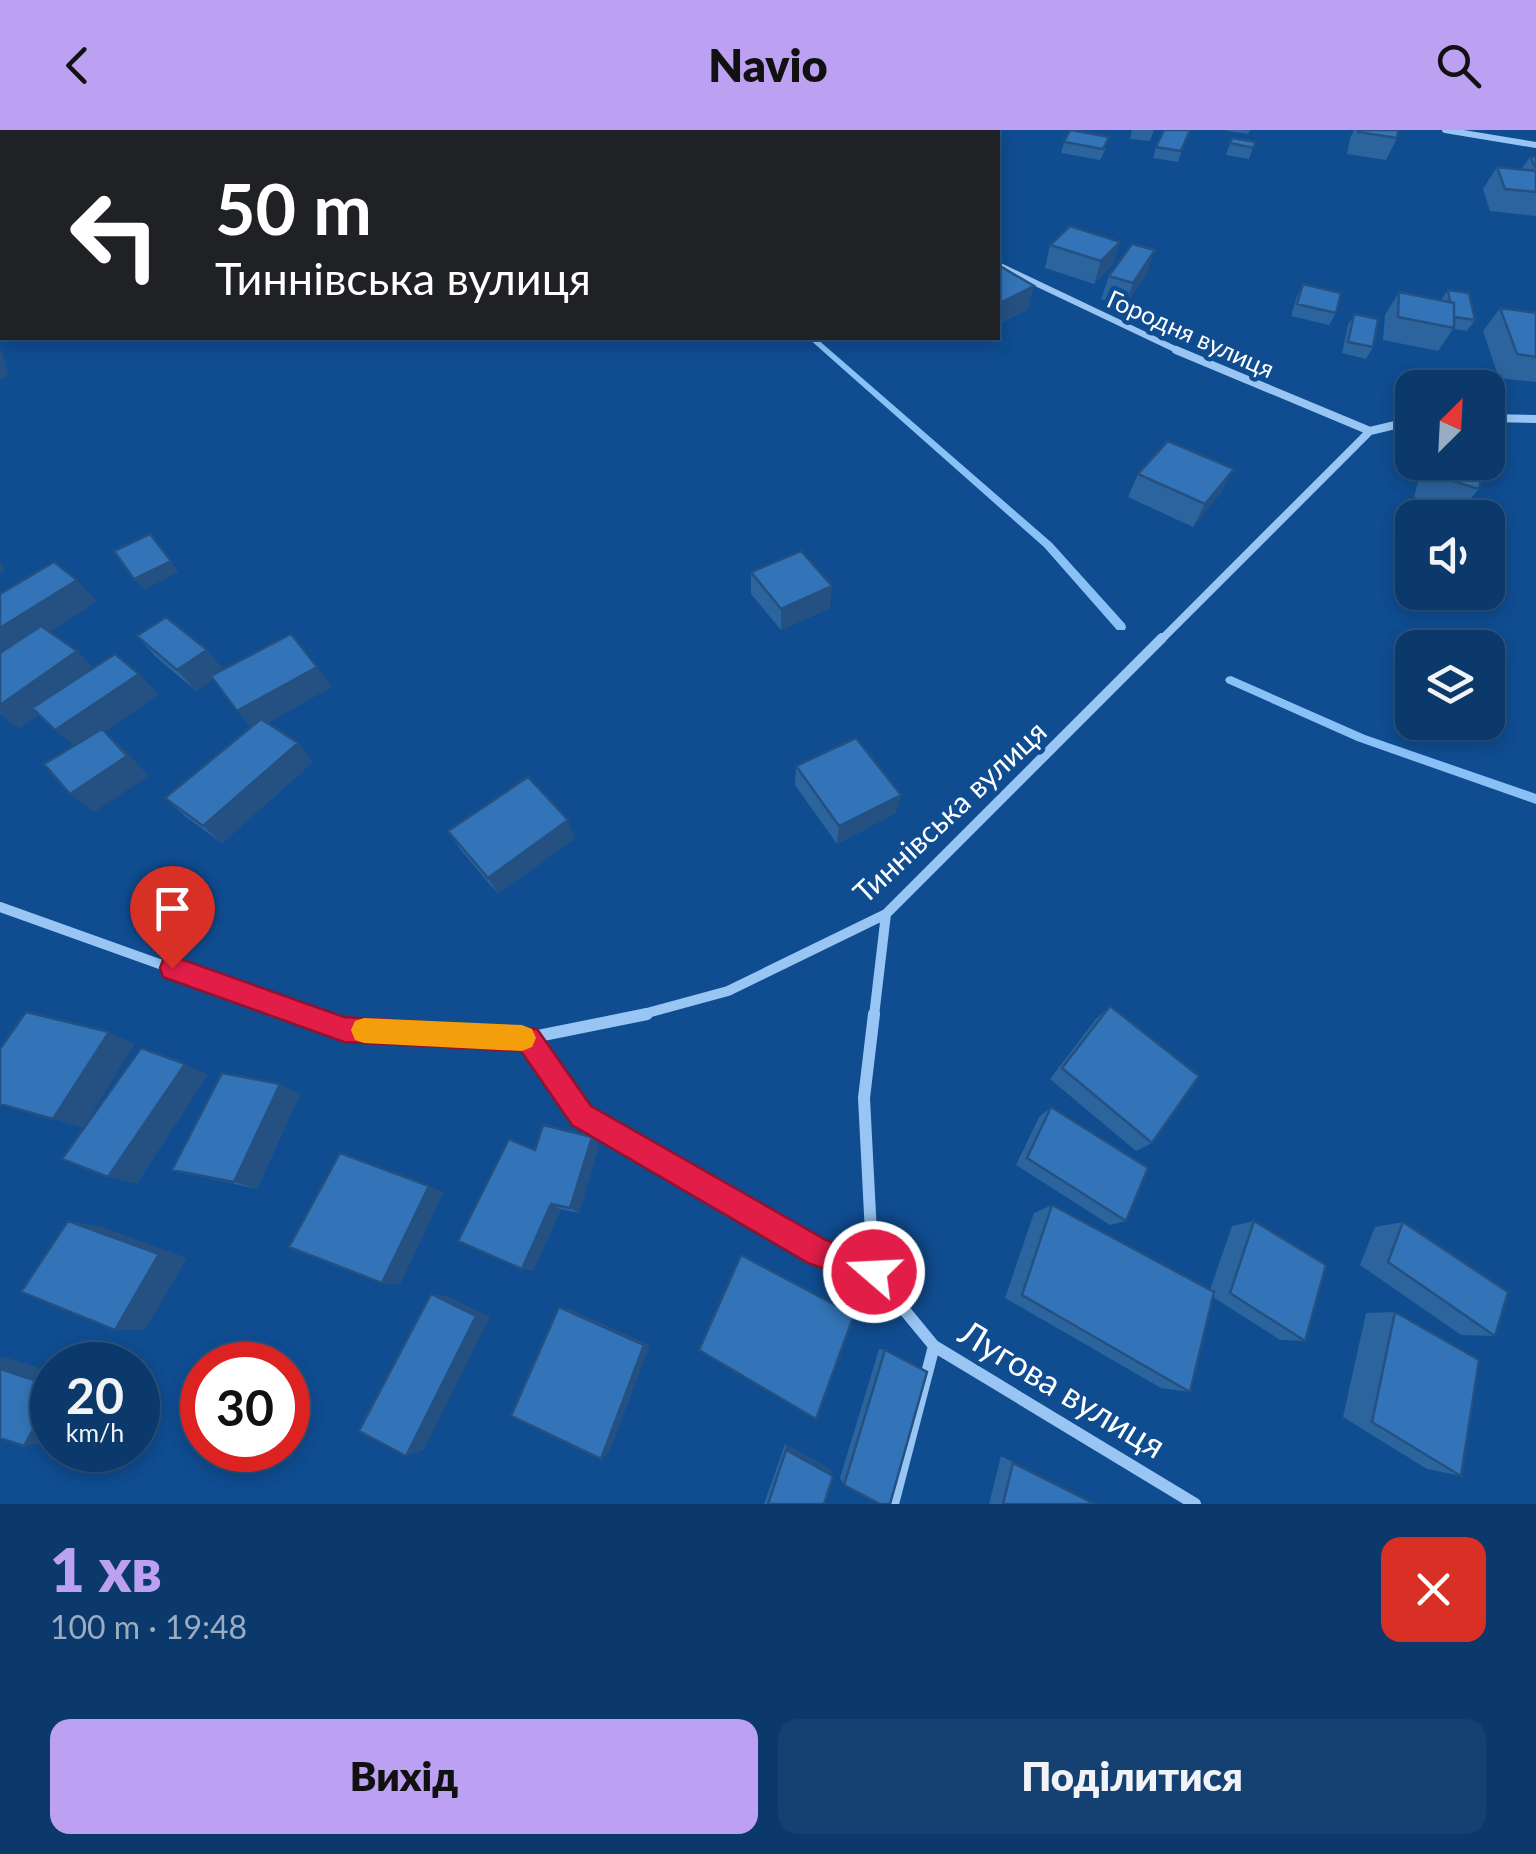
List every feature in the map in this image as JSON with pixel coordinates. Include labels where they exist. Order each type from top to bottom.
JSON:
[{"type":"street","points":[[1445,130],[1536,144]]},
{"type":"street","name":"Городня вулиця","points":[[1000,266],[1214,368],[1370,431]]},
{"type":"street","points":[[1505,419],[1536,420]]},
{"type":"street","points":[[1370,431],[1395,424]]},
{"type":"street","name":"Тиннівська вулиця","points":[[0,907],[344,1030],[528,1038],[642,1016],[728,991],[886,914],[1370,431]]},
{"type":"street","points":[[528,1038],[581,1116],[818,1253],[874,1272],[864,1098],[886,914]]},
{"type":"street","name":"Лугова вулиця","points":[[874,1272],[934,1346],[1196,1504]]},
{"type":"street","points":[[893,1504],[934,1346]]},
{"type":"building","points":[[1070,130],[1109,137],[1103,149],[1064,142]]},
{"type":"building","points":[[1164,130],[1190,130],[1181,151],[1156,147]]},
{"type":"building","points":[[1358,130],[1398,130],[1397,138]]},
{"type":"building","points":[[1232,138],[1255,142],[1254,148],[1230,143]]},
{"type":"building","points":[[1497,167],[1536,171],[1536,192],[1505,189]]},
{"type":"building","points":[[1070,226],[1120,242],[1101,261],[1050,245]]},
{"type":"building","points":[[1132,244],[1155,250],[1133,283],[1109,276]]},
{"type":"building","points":[[1000,266],[1034,286],[1000,300]]},
{"type":"building","points":[[1303,284],[1341,293],[1336,313],[1297,304]]},
{"type":"building","points":[[1448,290],[1469,293],[1475,320],[1454,317],[1454,303],[1450,302]]},
{"type":"building","points":[[1399,292],[1454,303],[1454,328],[1398,317]]},
{"type":"building","points":[[1500,308],[1536,313],[1536,357],[1517,354]]},
{"type":"building","points":[[1354,314],[1378,319],[1373,347],[1348,342]]},
{"type":"building","points":[[1168,441],[1234,469],[1205,504],[1138,474]]},
{"type":"building","points":[[1449,480],[1481,480],[1479,489]]},
{"type":"building","points":[[150,534],[171,561],[134,579],[114,551]]},
{"type":"building","points":[[801,551],[832,586],[781,609],[751,572]]},
{"type":"building","points":[[54,562],[77,580],[0,628],[0,594]]},
{"type":"building","points":[[166,617],[207,650],[177,670],[137,636]]},
{"type":"building","points":[[41,626],[77,651],[0,705],[0,653]]},
{"type":"building","points":[[291,634],[317,667],[237,711],[211,676]]},
{"type":"building","points":[[115,654],[139,674],[55,730],[32,708]]},
{"type":"building","points":[[261,719],[298,743],[203,826],[165,798]]},
{"type":"building","points":[[102,729],[127,756],[70,794],[44,764]]},
{"type":"building","points":[[856,738],[901,795],[839,826],[796,766]]},
{"type":"building","points":[[528,777],[568,820],[488,878],[448,831]]},
{"type":"building","points":[[1110,1006],[1199,1076],[1152,1143],[1062,1068]]},
{"type":"building","points":[[26,1012],[109,1032],[53,1119],[0,1104],[0,1049]]},
{"type":"building","points":[[141,1048],[185,1064],[108,1177],[62,1159]]},
{"type":"building","points":[[222,1073],[280,1084],[234,1182],[172,1170]]},
{"type":"building","points":[[1051,1107],[1148,1168],[1126,1221],[1027,1158]]},
{"type":"building","points":[[543,1125],[592,1137],[570,1208],[551,1204],[522,1269],[458,1241],[509,1139],[535,1150]]},
{"type":"building","points":[[340,1153],[429,1186],[382,1283],[289,1247]]},
{"type":"building","points":[[1052,1205],[1214,1292],[1190,1392],[1022,1295]]},
{"type":"building","points":[[68,1221],[159,1254],[115,1330],[21,1292]]},
{"type":"building","points":[[1254,1221],[1326,1265],[1305,1341],[1230,1293]]},
{"type":"building","points":[[1403,1222],[1508,1292],[1495,1336],[1388,1262]]},
{"type":"building","points":[[741,1255],[854,1315],[816,1419],[699,1350]]},
{"type":"building","points":[[431,1294],[476,1316],[406,1456],[359,1431]]},
{"type":"building","points":[[559,1307],[644,1345],[601,1459],[511,1416]]},
{"type":"building","points":[[1395,1312],[1479,1360],[1461,1476],[1372,1422]]},
{"type":"building","points":[[885,1350],[927,1372],[890,1504],[880,1504],[844,1485]]},
{"type":"building","points":[[0,1369],[30,1379],[30,1435],[24,1446],[0,1438]]},
{"type":"building","points":[[786,1450],[833,1476],[824,1504],[768,1504]]},
{"type":"building","points":[[1013,1463],[1095,1504],[1003,1504]]},
{"type":"waterway","points":[[814,340],[1048,545],[1121,627]]},
{"type":"waterway","points":[[1231,680],[1361,738],[1536,799]]},
{"type":"slow traffic","points":[[364,1030],[522,1038]]},
{"type":"route","points":[[172,968],[344,1030],[528,1038],[581,1116],[818,1253],[874,1272]]}]
